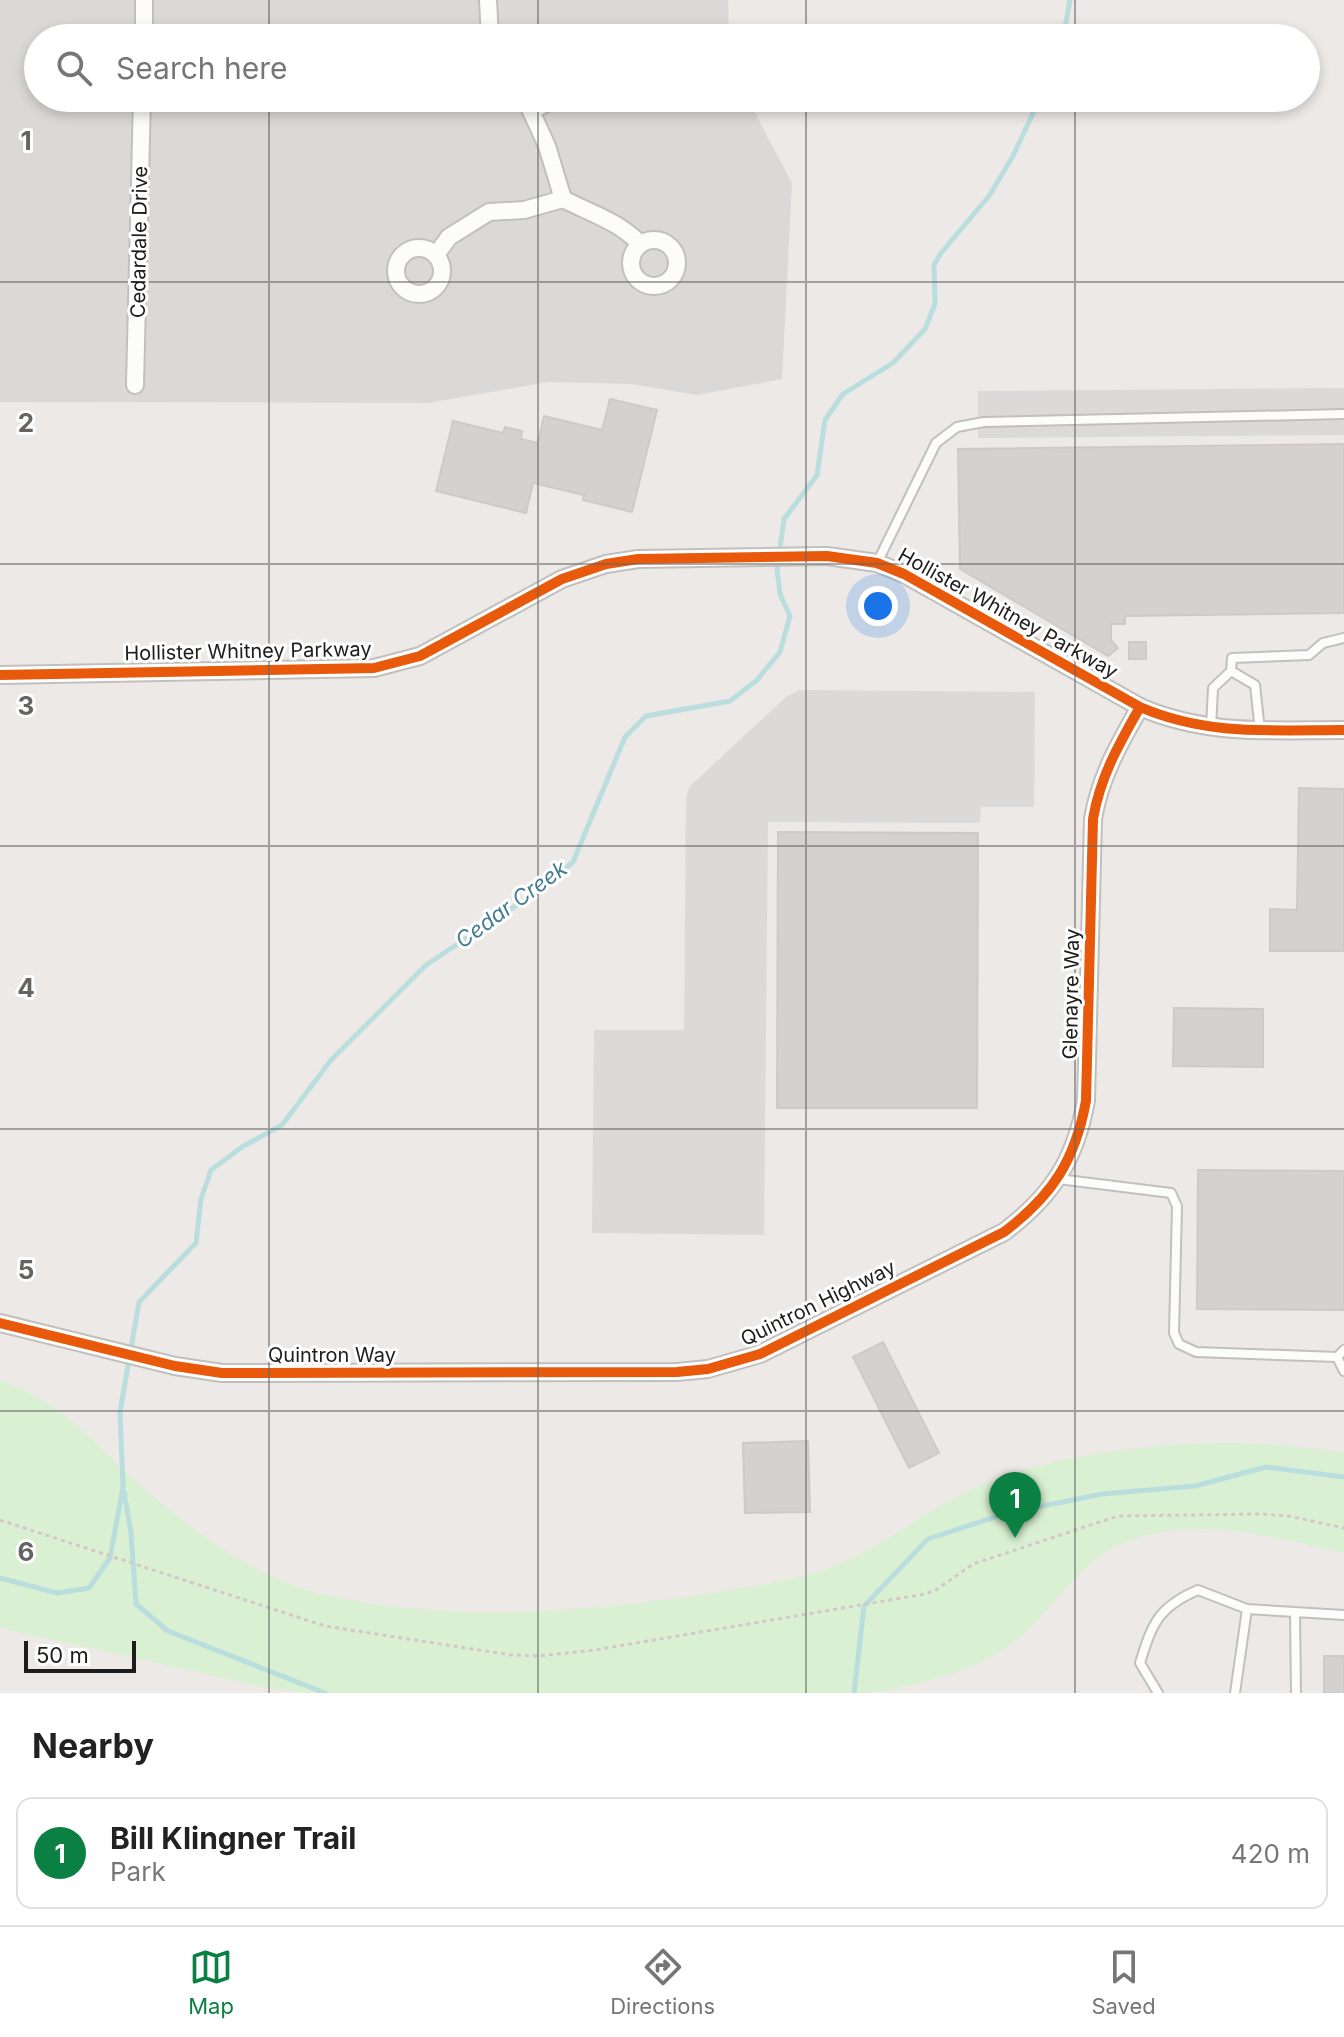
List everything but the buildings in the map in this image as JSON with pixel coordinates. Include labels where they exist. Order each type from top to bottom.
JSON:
[{"type":"street","points":[[144,0],[144,24]]},
{"type":"street","points":[[488,0],[489,24]]},
{"type":"street","name":"Cedardale Drive","points":[[135,385],[142,112]]},
{"type":"street","points":[[532,112],[547,146],[563,199]]},
{"type":"street","points":[[436,255],[449,237],[489,212],[524,210],[563,199],[613,223],[630,233],[640,244]]},
{"type":"street","name":"Hollister Whitney Parkway","points":[[0,675],[374,668],[420,656],[562,579],[606,564],[638,559],[827,556],[877,563],[904,574],[1162,717],[1211,728],[1344,730]]},
{"type":"street","name":"Glenayre Way","points":[[975,1246],[1004,1232],[1025,1216],[1058,1179],[1071,1157],[1081,1128],[1086,1101],[1095,803],[1105,770],[1140,707]]},
{"type":"street","name":"Quintron Highway","points":[[669,1372],[708,1369],[760,1354],[975,1246]]},
{"type":"street","name":"Quintron Way","points":[[0,1323],[175,1366],[222,1373],[669,1372]]},
{"type":"lane","points":[[877,563],[936,443],[957,427],[984,422],[1344,414]]},
{"type":"lane","points":[[1211,728],[1213,688],[1231,671],[1232,658],[1309,655],[1323,643],[1344,638]]},
{"type":"lane","points":[[1231,671],[1255,685],[1260,731]]},
{"type":"lane","points":[[1058,1179],[1171,1193],[1177,1206],[1174,1333],[1179,1344],[1196,1352],[1340,1354],[1344,1371]]},
{"type":"lane","points":[[1158,1693],[1140,1663],[1151,1626],[1176,1600],[1198,1590],[1247,1609],[1344,1615]]},
{"type":"lane","points":[[1235,1693],[1247,1609]]},
{"type":"lane","points":[[1295,1612],[1296,1693]]},
{"type":"path","points":[[0,1520],[325,1626],[483,1652],[538,1656],[595,1650],[925,1594],[936,1590],[973,1564],[1118,1516],[1262,1514],[1289,1516],[1344,1528]]},
{"type":"shaded area","points":[[0,0],[728,0],[729,24],[24,24],[24,112],[754,112],[792,183],[782,379],[697,395],[631,384],[548,382],[428,403],[0,402]]},
{"type":"shaded area","points":[[1344,388],[1344,435],[978,438],[978,391]]},
{"type":"shaded area","points":[[799,690],[1035,692],[1034,807],[981,807],[980,823],[768,822],[764,1235],[592,1233],[594,1030],[684,1030],[686,799],[689,787],[787,696]]},
{"type":"green space","points":[[0,1380],[42,1400],[75,1424],[159,1501],[227,1552],[303,1589],[377,1604],[473,1612],[570,1609],[666,1600],[805,1576],[851,1559],[960,1495],[1008,1475],[1091,1455],[1187,1444],[1280,1445],[1344,1453],[1344,1553],[1234,1531],[1177,1530],[1150,1534],[1123,1543],[1096,1559],[1030,1628],[995,1654],[934,1679],[869,1693],[312,1693],[269,1688],[0,1628]]},
{"type":"waterway","name":"Cedar Creek","points":[[1066,24],[1070,0]]},
{"type":"waterway","name":"Cedar Creek","points":[[0,1578],[57,1593],[89,1588],[110,1558],[123,1487],[120,1412],[139,1302],[196,1243],[201,1199],[211,1170],[242,1147],[282,1125],[331,1060],[426,965],[538,891],[573,862],[625,737],[646,716],[730,701],[757,680],[780,652],[790,616],[780,594],[777,570],[784,519],[817,475],[825,420],[843,394],[893,363],[925,329],[935,304],[934,265],[989,196],[1013,156],[1033,112]]},
{"type":"waterway","points":[[854,1693],[864,1606],[928,1539],[1004,1514],[1102,1494],[1195,1486],[1266,1467],[1344,1477]]},
{"type":"waterway","points":[[124,1492],[131,1533],[136,1604],[168,1631],[325,1693]]},
{"type":"cycle path","points":[[0,675],[374,668],[420,656],[562,579],[606,564],[638,559],[827,556],[877,563],[904,574],[1140,707],[1165,716],[1190,723],[1240,729],[1344,730]]},
{"type":"cycle path","points":[[0,1323],[175,1366],[222,1373],[677,1372],[708,1369],[760,1354],[1004,1232],[1049,1190],[1068,1159],[1081,1122],[1086,1101],[1093,819],[1105,775],[1140,707]]},
{"type":"place","name":"Bill Klingner Trail","points":[[1015,1538]]}]
